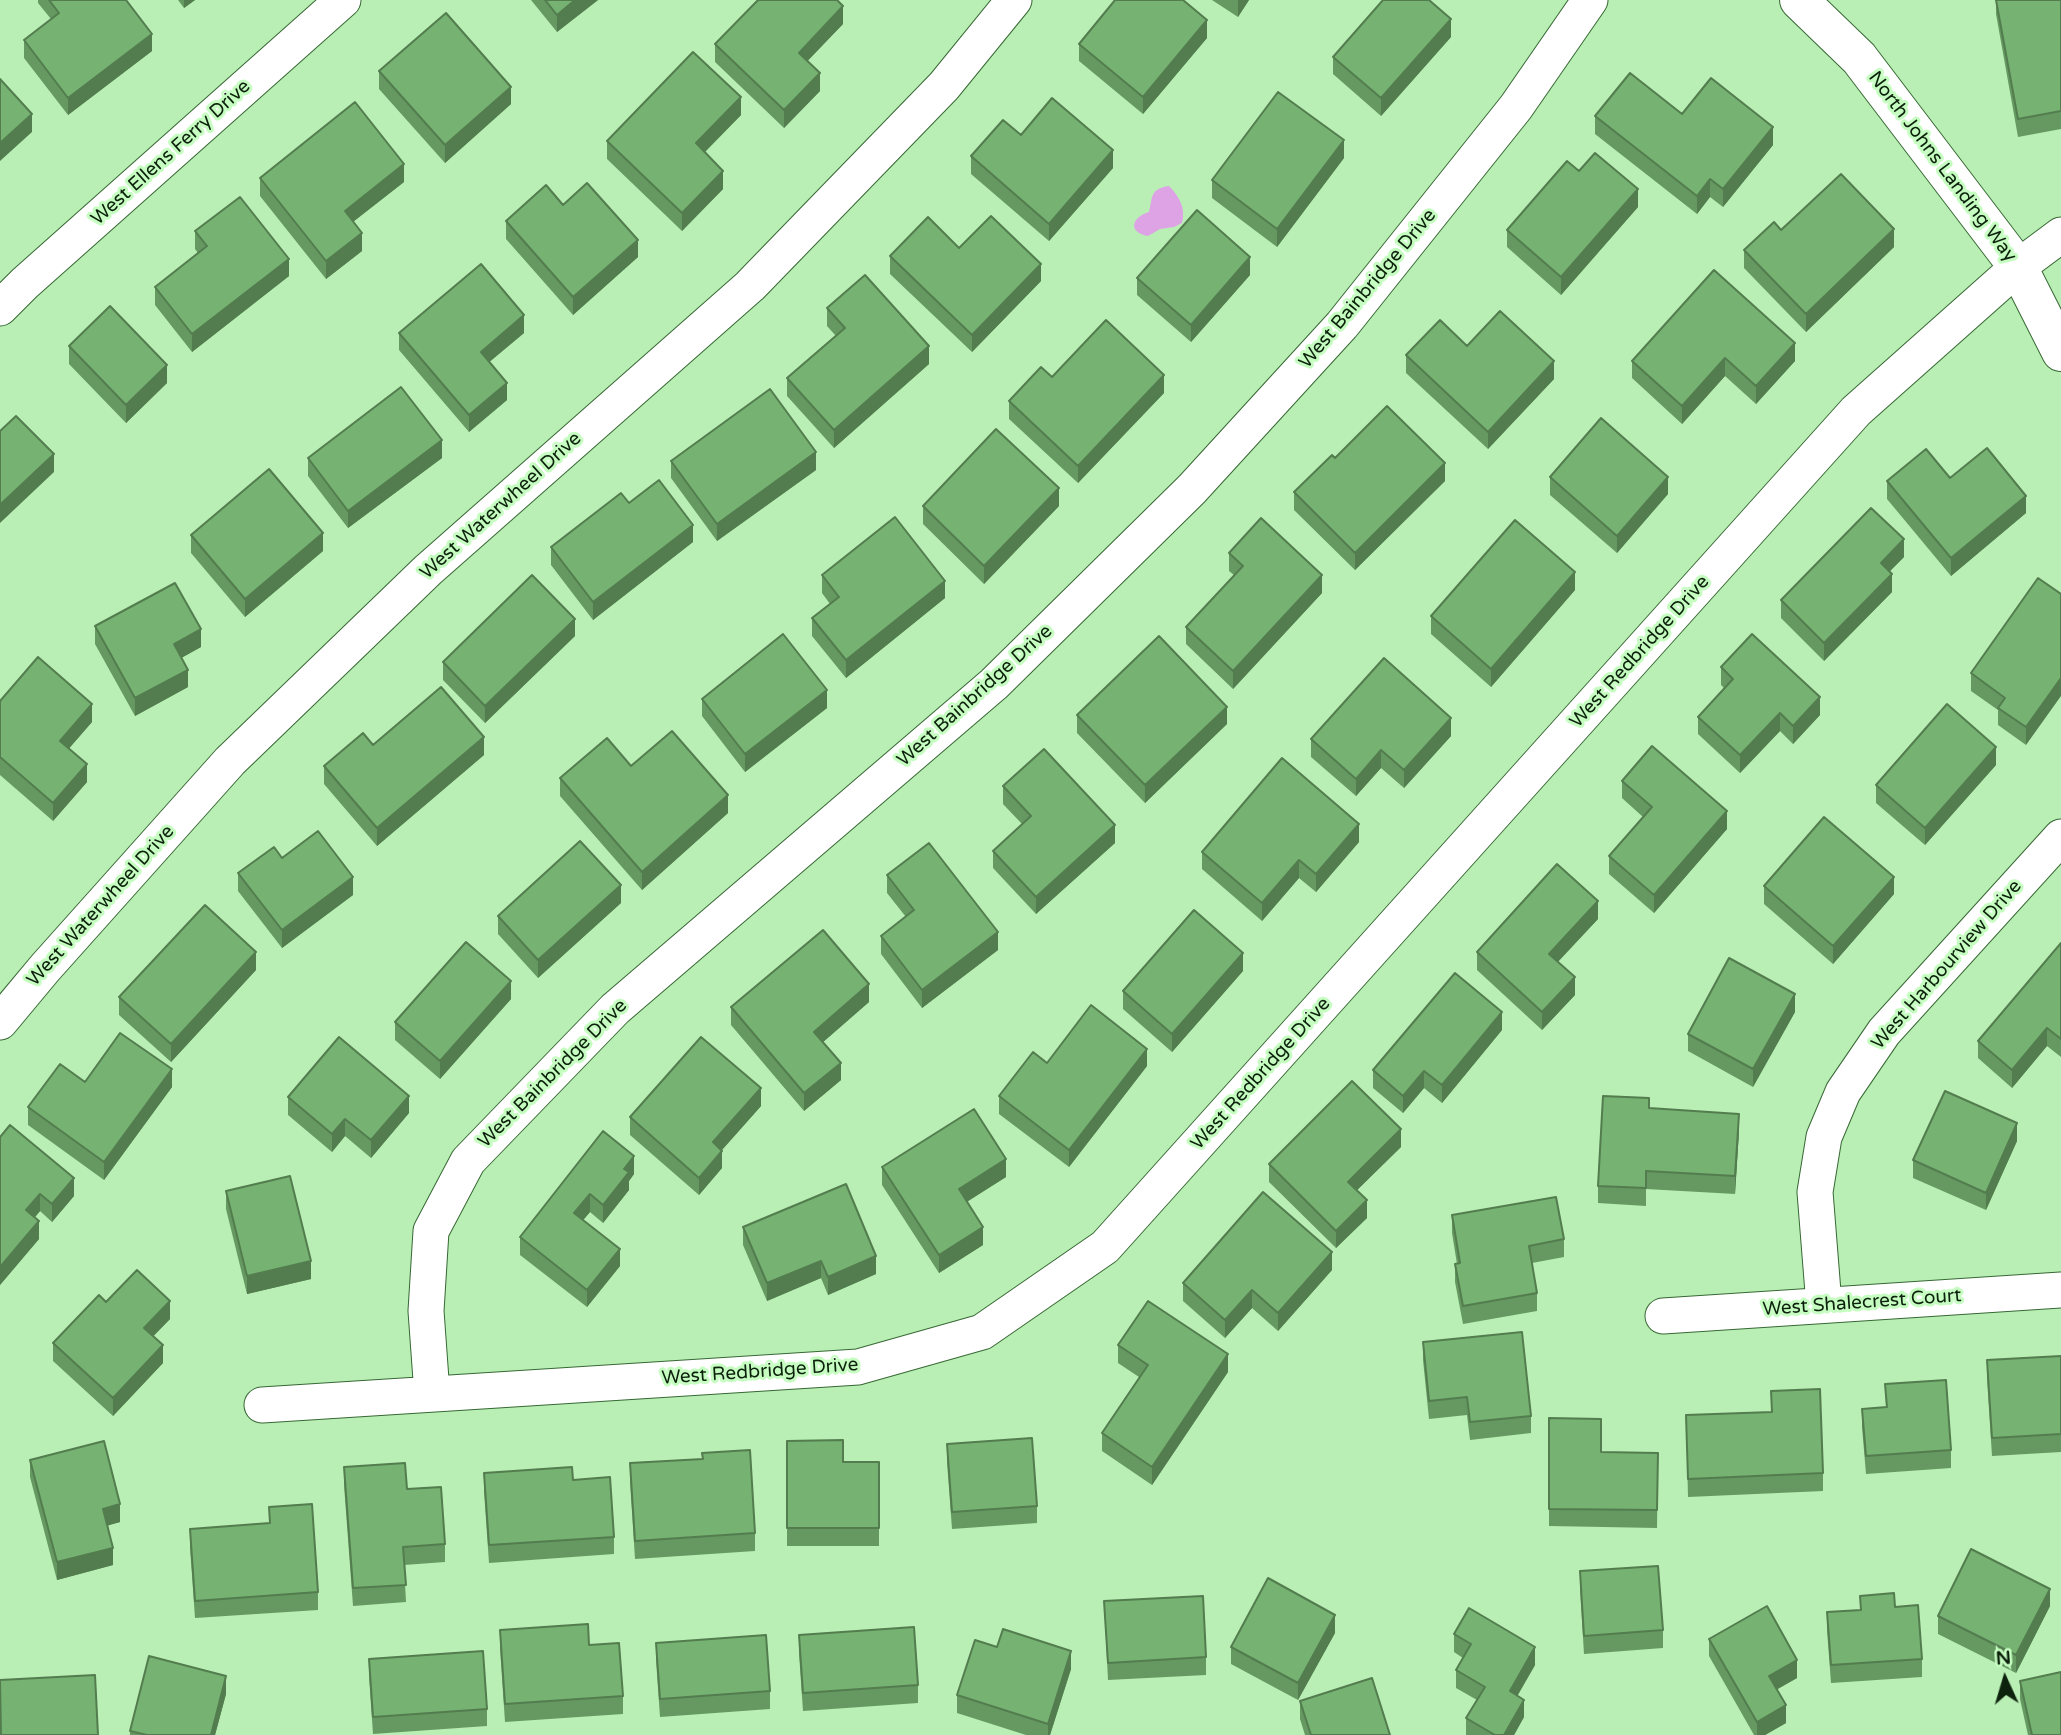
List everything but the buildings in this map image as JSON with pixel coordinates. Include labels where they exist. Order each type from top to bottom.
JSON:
[{"type":"street","name":"West Ellens Ferry Drive","points":[[0,308],[24,283],[343,0]]},
{"type":"street","name":"West Waterwheel Drive","points":[[0,1023],[45,968],[230,761],[428,570],[750,286],[944,86],[1014,0]]},
{"type":"street","name":"West Bainbridge Drive","points":[[432,1394],[426,1311],[431,1231],[468,1161],[615,1009],[994,684],[1192,489],[1342,325],[1516,107],[1590,0]]},
{"type":"street","name":"North Johns Landing Way","points":[[1799,0],[1859,58],[2018,267],[2061,352]]},
{"type":"street","name":"West Redbridge Drive","points":[[262,1405],[858,1367],[982,1332],[1105,1247],[1856,411],[2018,267],[2061,235]]},
{"type":"street","name":"West Harbourview Drive","points":[[1824,1305],[1815,1192],[1824,1137],[1843,1092],[1884,1032],[2061,837]]},
{"type":"street","name":"West Shalecrest Court","points":[[1663,1316],[2061,1290]]},
{"type":"shaded area","points":[[1169,186],[1181,203],[1182,223],[1160,229],[1148,236],[1141,234],[1134,224],[1139,217],[1149,212],[1155,191]]}]
